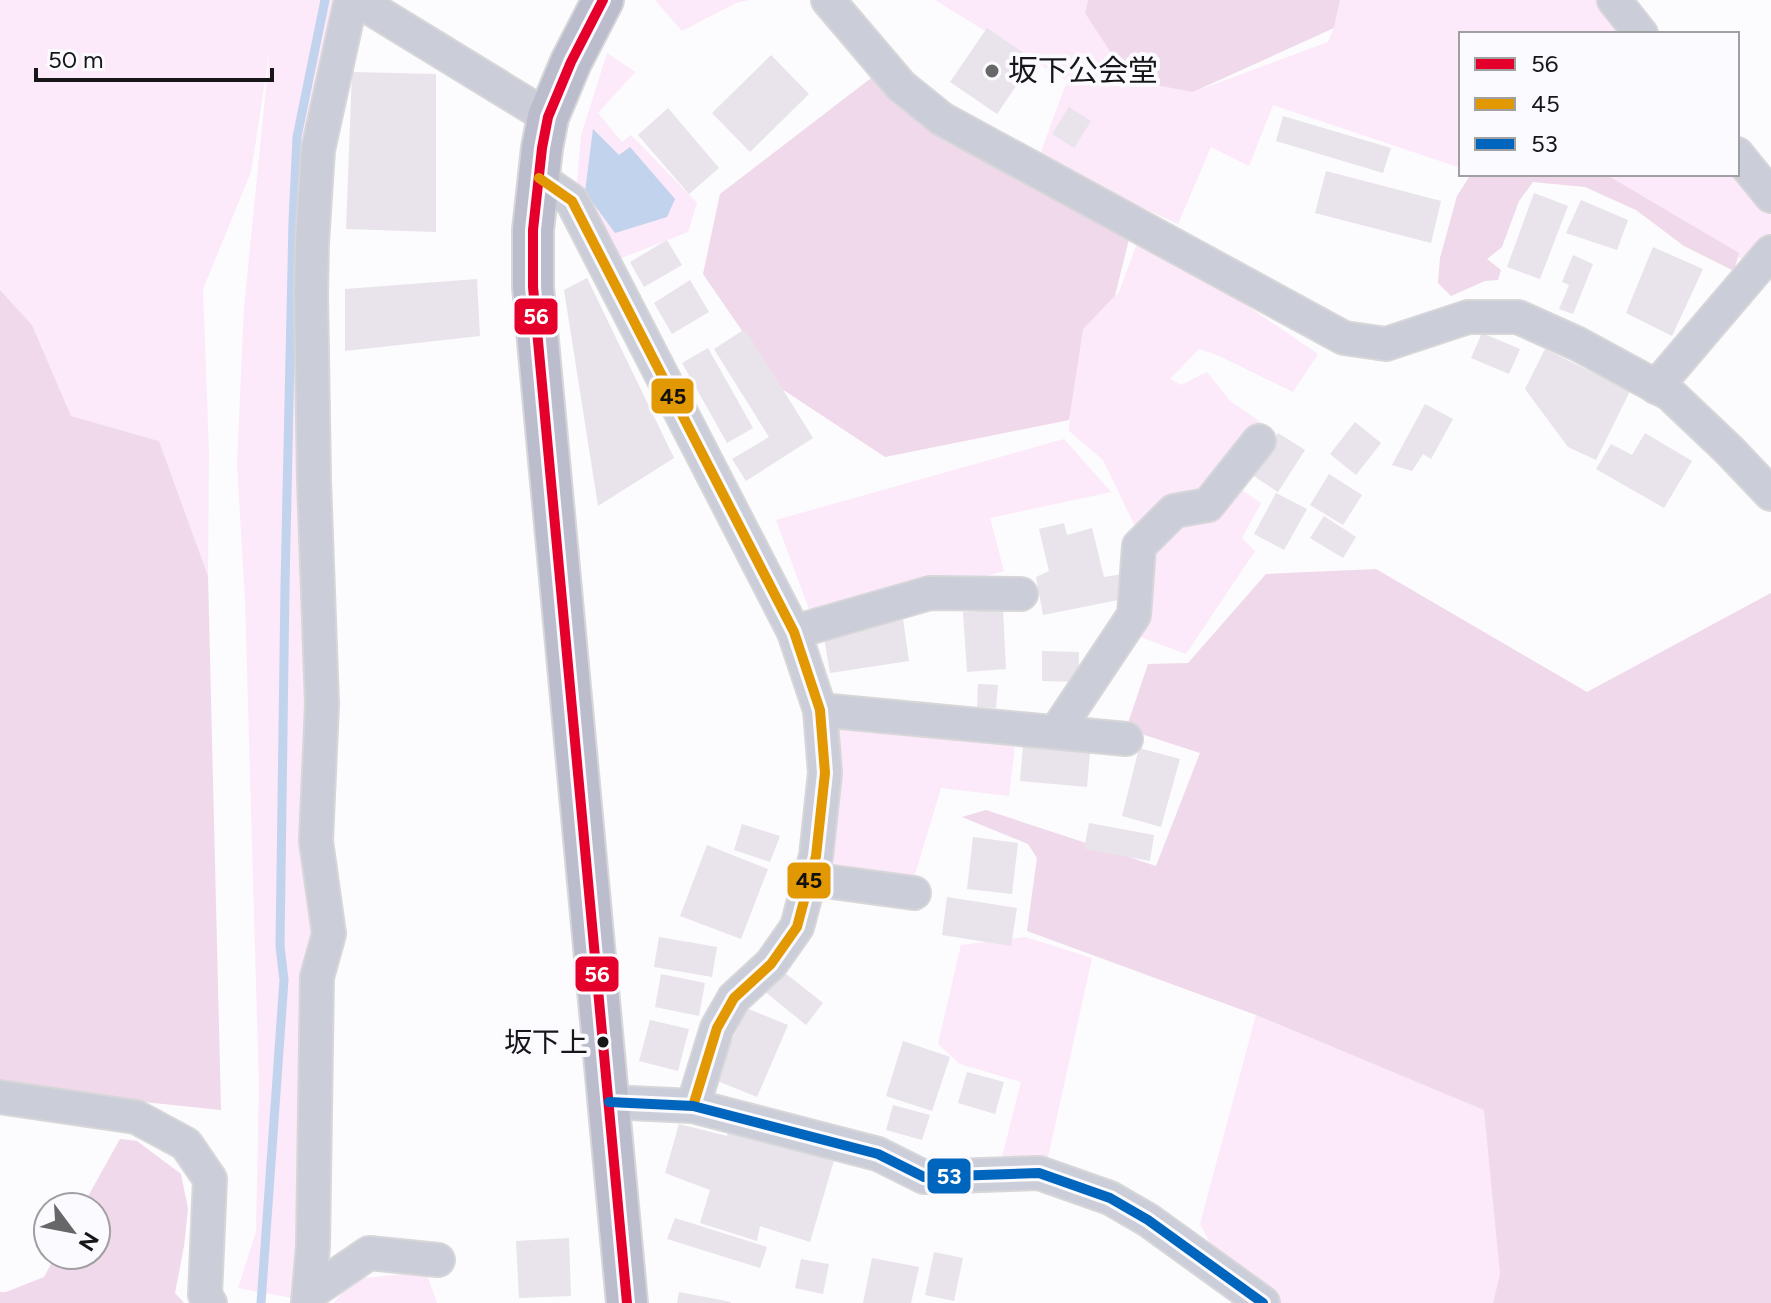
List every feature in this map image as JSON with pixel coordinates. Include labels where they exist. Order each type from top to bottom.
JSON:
[{"type":"main road","points":[[603,0],[571,62],[548,117],[533,230],[533,287],[627,1303]]},
{"type":"street","points":[[309,1298],[313,1246],[317,977],[329,934],[316,841],[322,704],[314,465],[312,242],[318,150],[354,0],[548,117]]},
{"type":"street","points":[[828,0],[901,86],[942,119],[1344,338],[1386,344],[1468,317],[1518,317],[1578,344],[1670,394],[1771,494]]},
{"type":"street","points":[[1614,0],[1639,32]]},
{"type":"street","points":[[1739,156],[1771,196]]},
{"type":"street","points":[[539,178],[572,201],[794,632],[820,710],[825,773],[816,856],[797,927],[771,964],[734,998],[717,1028],[693,1106]]},
{"type":"street","points":[[1656,387],[1771,252]]},
{"type":"street","points":[[1056,732],[1134,615],[1139,546],[1174,511],[1208,505],[1259,441]]},
{"type":"street","points":[[794,632],[930,593],[1021,594]]},
{"type":"street","points":[[820,710],[1126,739]]},
{"type":"street","points":[[810,879],[914,893]]},
{"type":"street","points":[[0,1097],[136,1117],[186,1144],[210,1179],[205,1295],[210,1303]]},
{"type":"street","points":[[609,1102],[693,1106],[878,1154],[924,1177],[1039,1173],[1110,1198],[1148,1220],[1263,1303]]},
{"type":"street","points":[[309,1298],[369,1253],[438,1260]]},
{"type":"shaded area","points":[[0,0],[364,0],[335,144],[317,409],[333,641],[298,1299],[238,1288],[256,1232],[259,1087],[245,599],[237,464],[244,308],[270,48],[251,172],[203,289],[209,453],[208,576],[159,441],[71,416],[32,325],[0,290]]},
{"type":"shaded area","points":[[655,0],[749,0],[736,3],[682,31]]},
{"type":"shaded area","points":[[935,0],[1088,0],[1085,13],[1193,92],[1328,42],[1340,0],[1614,0],[1638,32],[1459,32],[1459,167],[1273,105],[1249,166],[1211,147],[1178,224],[1038,160],[1067,81]]},
{"type":"shaded area","points":[[1088,0],[1340,0],[1334,28],[1193,92],[1129,80],[1085,13]]},
{"type":"shaded area","points":[[607,53],[635,72],[598,113],[622,142],[631,135],[697,203],[688,232],[619,259],[576,194],[581,136]]},
{"type":"shaded area","points":[[879,72],[1131,231],[1115,296],[1083,329],[1069,420],[885,457],[782,389],[703,274],[720,194]]},
{"type":"shaded area","points":[[1470,176],[1608,176],[1739,253],[1734,271],[1684,246],[1636,210],[1585,187],[1533,182],[1519,201],[1502,247],[1487,259],[1501,270],[1498,280],[1485,281],[1451,296],[1438,283],[1440,258],[1457,196]]},
{"type":"shaded area","points":[[1605,176],[1739,176],[1771,208],[1771,244],[1756,268]]},
{"type":"shaded area","points":[[1136,246],[1177,258],[1318,354],[1293,392],[1199,349],[1170,379],[1181,385],[1207,372],[1230,401],[1268,427],[1231,483],[1261,503],[1242,538],[1255,551],[1186,654],[1130,633],[1146,549],[1103,460],[1069,431],[1075,337],[1119,292]]},
{"type":"shaded area","points":[[0,290],[32,325],[71,416],[159,441],[208,576],[221,1110],[0,1087]]},
{"type":"shaded area","points":[[1064,439],[1111,492],[990,518],[1004,571],[815,625],[776,520]]},
{"type":"shaded area","points":[[1376,569],[1587,692],[1771,593],[1771,1303],[1493,1303],[1500,1274],[1484,1110],[1256,1015],[1027,931],[1037,858],[1028,844],[962,817],[986,810],[1156,866],[1200,753],[1126,729],[1148,664],[1188,663],[1266,574]]},
{"type":"shaded area","points":[[833,723],[1015,744],[1009,796],[941,788],[912,884],[825,874]]},
{"type":"shaded area","points":[[1025,937],[1092,958],[1046,1166],[1002,1157],[1021,1082],[960,1064],[938,1044],[961,945]]},
{"type":"shaded area","points":[[1256,1015],[1485,1110],[1500,1274],[1493,1303],[1273,1303],[1211,1245],[1200,1224]]},
{"type":"shaded area","points":[[120,1139],[137,1141],[181,1174],[188,1209],[175,1293],[184,1303],[0,1303],[0,1292],[44,1277],[47,1271],[112,1271],[112,1191],[91,1191]]},
{"type":"shaded area","points":[[426,1272],[437,1303],[334,1303],[353,1279]]},
{"type":"water","points":[[593,129],[619,155],[630,147],[675,199],[667,217],[615,233],[585,192]]},
{"type":"building","name":"坂下公会堂","points":[[987,28],[1034,60],[997,114],[950,82]]},
{"type":"building","points":[[771,55],[809,94],[750,152],[712,113]]},
{"type":"building","points":[[352,72],[436,74],[436,232],[346,229]]},
{"type":"building","points":[[1069,107],[1091,121],[1074,148],[1052,134]]},
{"type":"building","points":[[668,108],[719,168],[689,194],[638,135]]},
{"type":"building","points":[[1283,116],[1391,148],[1383,173],[1276,141]]},
{"type":"building","points":[[1326,171],[1441,201],[1431,243],[1315,213]]},
{"type":"building","points":[[1534,193],[1568,206],[1540,279],[1507,267]]},
{"type":"building","points":[[1581,200],[1628,220],[1617,250],[1566,233]]},
{"type":"building","points":[[667,240],[682,265],[644,287],[630,262]]},
{"type":"building","points":[[1653,247],[1703,269],[1672,336],[1626,313]]},
{"type":"building","points":[[1573,255],[1593,264],[1573,314],[1559,309],[1569,285],[1562,282]]},
{"type":"building","points":[[587,278],[674,458],[598,506],[564,290]]},
{"type":"building","points":[[477,279],[480,336],[345,351],[345,289]]},
{"type":"building","points":[[690,280],[709,312],[672,334],[654,303]]},
{"type":"building","points":[[745,329],[813,438],[746,481],[732,459],[769,437],[714,349]]},
{"type":"building","points":[[1482,333],[1520,349],[1509,374],[1471,358]]},
{"type":"building","points":[[708,348],[753,428],[727,443],[682,363]]},
{"type":"building","points":[[1545,349],[1630,391],[1596,460],[1568,447],[1525,389]]},
{"type":"building","points":[[1425,404],[1453,419],[1431,459],[1423,454],[1412,471],[1392,465]]},
{"type":"building","points":[[1355,422],[1381,443],[1356,475],[1330,454]]},
{"type":"building","points":[[1278,433],[1305,450],[1278,492],[1252,475]]},
{"type":"building","points":[[1645,433],[1692,461],[1664,508],[1596,469],[1611,444],[1632,455]]},
{"type":"building","points":[[1329,474],[1362,495],[1343,525],[1310,505]]},
{"type":"building","points":[[1276,493],[1307,509],[1284,550],[1254,534]]},
{"type":"building","points":[[1324,516],[1356,537],[1343,558],[1310,538]]},
{"type":"building","points":[[1064,523],[1067,535],[1092,528],[1104,577],[1122,574],[1128,598],[1043,615],[1036,577],[1049,571],[1039,529]]},
{"type":"building","points":[[1003,610],[1006,669],[967,672],[963,612]]},
{"type":"building","points":[[903,619],[909,661],[830,673],[823,632]]},
{"type":"building","points":[[1042,651],[1079,652],[1078,682],[1042,681]]},
{"type":"building","points":[[978,684],[998,685],[996,708],[977,707]]},
{"type":"building","points":[[1023,746],[1090,752],[1087,787],[1020,781]]},
{"type":"building","points":[[1139,748],[1180,759],[1161,827],[1122,816]]},
{"type":"building","points":[[1089,823],[1154,835],[1150,861],[1084,849]]},
{"type":"building","points":[[742,824],[780,836],[770,862],[734,850]]},
{"type":"building","points":[[973,837],[1018,843],[1012,894],[967,889]]},
{"type":"building","points":[[707,845],[768,869],[741,939],[680,916]]},
{"type":"building","points":[[947,897],[1017,908],[1011,946],[942,935]]},
{"type":"building","points":[[659,937],[717,947],[712,977],[654,967]]},
{"type":"building","points":[[780,969],[823,1003],[806,1025],[763,990]]},
{"type":"building","points":[[661,974],[705,983],[699,1016],[655,1007]]},
{"type":"building","points":[[746,1008],[788,1025],[757,1097],[715,1080]]},
{"type":"building","points":[[650,1020],[689,1029],[678,1071],[639,1061]]},
{"type":"building","points":[[903,1041],[950,1057],[932,1111],[886,1096]]},
{"type":"building","points":[[967,1072],[1004,1082],[995,1114],[958,1103]]},
{"type":"building","points":[[893,1105],[930,1115],[922,1140],[886,1130]]},
{"type":"building","points":[[679,1124],[727,1136],[730,1124],[835,1157],[810,1242],[760,1226],[757,1241],[700,1223],[710,1190],[665,1173]]},
{"type":"building","points":[[675,1218],[767,1247],[760,1268],[667,1239]]},
{"type":"building","points":[[569,1238],[571,1296],[519,1298],[516,1241]]},
{"type":"building","points":[[934,1252],[963,1258],[954,1301],[925,1295]]},
{"type":"building","points":[[872,1258],[919,1267],[911,1303],[863,1303]]},
{"type":"building","points":[[801,1259],[829,1264],[823,1294],[795,1288]]},
{"type":"building","points":[[679,1292],[731,1302],[731,1303],[677,1303]]},
{"type":"waterway","points":[[261,1303],[284,980],[280,946],[285,586],[297,137],[325,0]]},
{"type":"transit line","name":"56","points":[[603,0],[571,62],[548,117],[533,230],[533,287],[627,1303]]},
{"type":"transit line","name":"45","points":[[539,178],[572,201],[794,632],[820,710],[825,773],[816,856],[797,927],[771,964],[734,998],[717,1028],[693,1106]]},
{"type":"transit line","name":"53","points":[[609,1102],[693,1106],[878,1154],[924,1177],[1039,1173],[1110,1198],[1148,1220],[1263,1303]]},
{"type":"place","name":"坂下公会堂","points":[[992,71]]},
{"type":"place","name":"坂下上","points":[[603,1042]]}]
